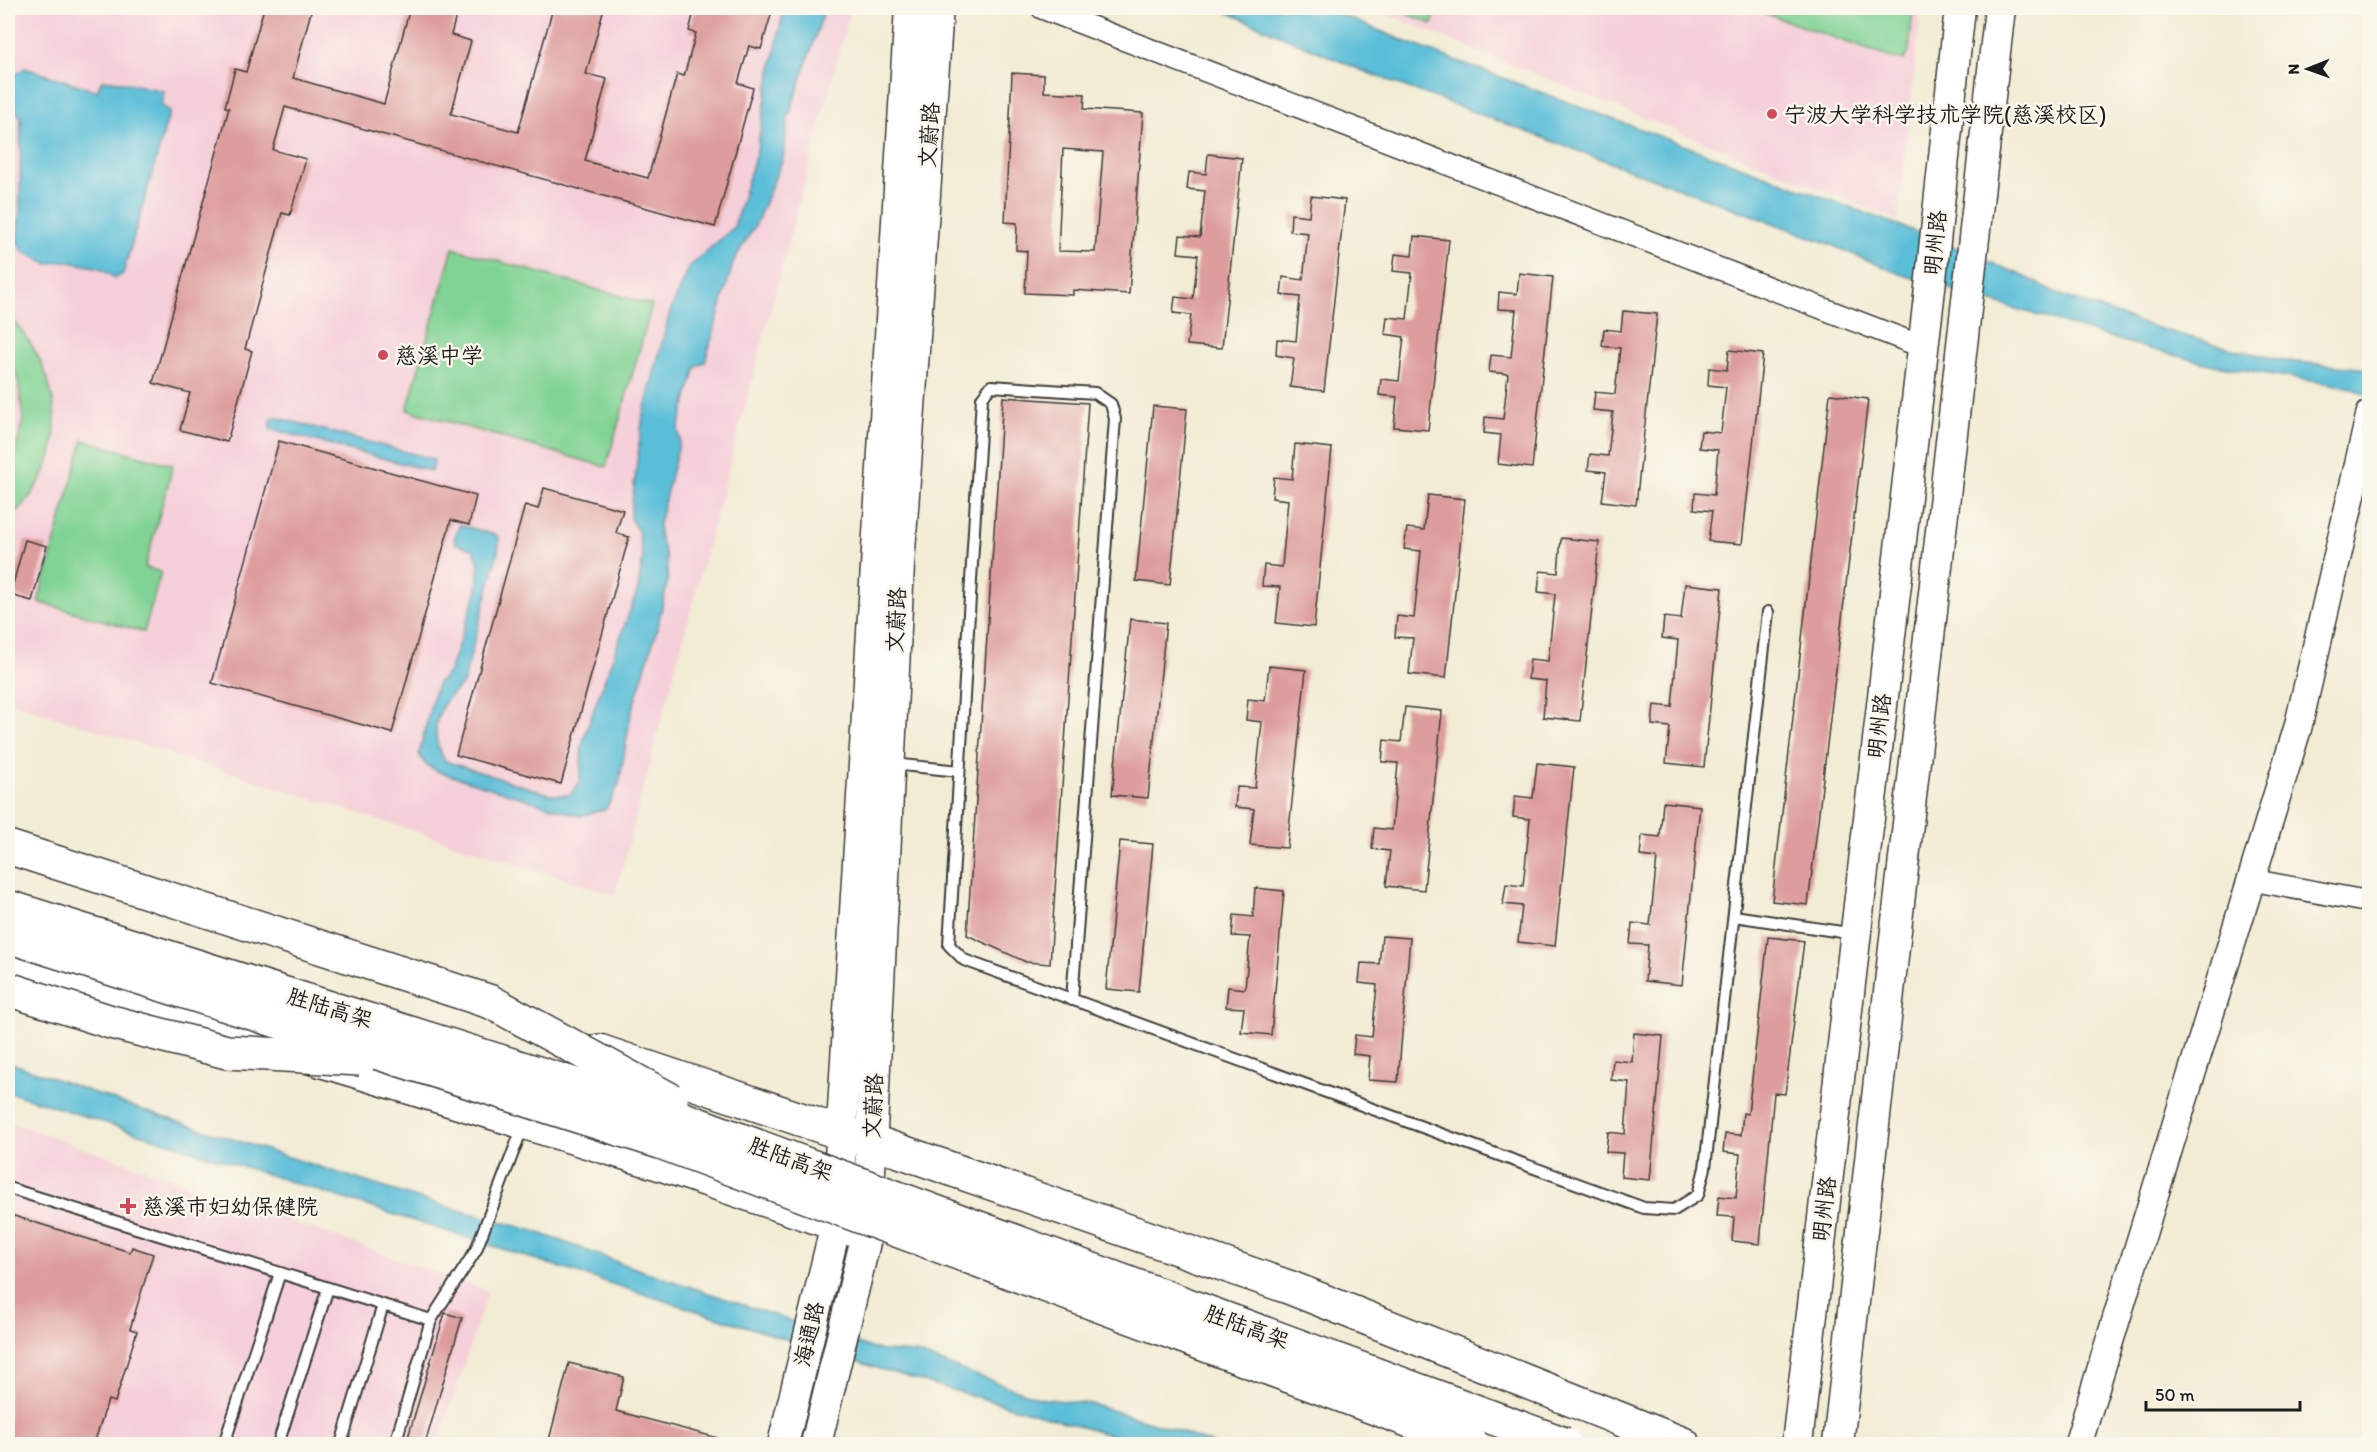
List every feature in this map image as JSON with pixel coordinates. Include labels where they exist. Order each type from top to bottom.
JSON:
[{"type":"main road","name":"文蔚路","points":[[867,1234],[856,1137],[910,8]]},
{"type":"main road","name":"文蔚路","points":[[836,1224],[856,1137],[889,764],[899,565],[938,8]]},
{"type":"main road","name":"明州路","points":[[1797,1444],[1960,8]]},
{"type":"main road","name":"明州路","points":[[1838,1444],[2000,8]]},
{"type":"main road","points":[[8,847],[491,1002],[754,1145]]},
{"type":"main road","points":[[8,864],[525,1025],[856,1137],[1291,1288],[1683,1444]]},
{"type":"main road","name":"胜陆高架","points":[[8,907],[681,1118],[1564,1444]]},
{"type":"main road","name":"胜陆高架","points":[[8,936],[660,1142],[1472,1444]]},
{"type":"main road","points":[[8,965],[661,1164],[1477,1444]]},
{"type":"main road","points":[[8,989],[111,1022],[227,1052],[409,1062]]},
{"type":"main road","name":"海通路","points":[[783,1444],[836,1224]]},
{"type":"main road","name":"海通路","points":[[816,1444],[867,1234]]},
{"type":"street","points":[[1042,8],[1923,346]]},
{"type":"street","points":[[2078,1444],[2298,726],[2370,414]]},
{"type":"street","points":[[2251,880],[2370,902]]},
{"type":"lane","points":[[1072,1000],[1115,419],[1111,404],[1095,393],[991,386],[982,398],[949,945],[964,960],[1072,1000],[1644,1208],[1674,1210],[1698,1195],[1706,1168],[1768,612]]},
{"type":"lane","points":[[889,764],[959,771]]},
{"type":"lane","points":[[1734,916],[1856,934]]},
{"type":"lane","points":[[395,1444],[431,1320],[476,1250],[524,1122]]},
{"type":"lane","points":[[8,1188],[431,1320]]},
{"type":"lane","points":[[224,1444],[280,1273]]},
{"type":"lane","points":[[278,1444],[328,1288]]},
{"type":"lane","points":[[341,1444],[383,1305]]},
{"type":"shaded area","name":"慈溪中学","points":[[8,8],[851,8],[615,895],[8,702]]},
{"type":"shaded area","name":"宁波大学科学技术学院(慈溪校区)","points":[[1371,8],[1921,8],[1898,220]]},
{"type":"shaded area","name":"慈溪市妇幼保健院","points":[[8,1121],[488,1291],[438,1444],[8,1444]]},
{"type":"green space","points":[[1392,8],[1438,8],[1432,24]]},
{"type":"green space","points":[[1750,8],[1913,8],[1909,51],[1904,60],[1894,59]]},
{"type":"green space","points":[[453,248],[652,305],[606,467],[407,410]]},
{"type":"green space","points":[[8,315],[23,333],[46,375],[55,421],[53,444],[47,467],[32,493],[8,520],[8,467],[15,453],[23,420],[18,379],[8,357]]},
{"type":"green space","points":[[83,440],[173,465],[145,567],[161,572],[144,632],[38,602]]},
{"type":"water","points":[[784,8],[825,8],[788,118],[783,158],[756,224],[734,260],[705,362],[696,367],[678,429],[680,440],[659,523],[659,535],[666,556],[668,579],[657,629],[631,714],[619,784],[606,809],[580,816],[439,772],[426,765],[419,754],[433,696],[438,683],[449,672],[477,590],[479,563],[473,549],[456,544],[454,538],[460,525],[496,535],[499,538],[498,552],[463,684],[446,701],[437,719],[436,739],[439,750],[445,761],[552,795],[570,795],[580,782],[582,746],[588,725],[638,589],[643,556],[638,531],[630,518],[643,415],[670,312],[689,267],[734,227],[757,150]]},
{"type":"water","points":[[1217,8],[1325,8],[1409,43],[1901,226],[2019,274],[2063,296],[2150,326],[2233,349],[2286,361],[2369,369],[2369,396],[2348,387],[2214,365],[2142,347],[1900,274],[1824,242],[1363,71]]},
{"type":"water","points":[[25,68],[97,91],[102,80],[164,91],[161,105],[170,111],[123,274],[115,278],[100,268],[64,261],[47,264],[25,253],[17,242],[20,208],[21,117],[14,108],[11,93],[13,76]]},
{"type":"water","points":[[275,417],[433,459],[434,465],[431,471],[270,429],[270,421]]},
{"type":"water","points":[[2369,536],[2370,578],[2369,581],[2362,579]]},
{"type":"water","points":[[8,1062],[145,1111],[420,1199],[534,1231],[626,1265],[871,1348],[916,1353],[1039,1398],[1091,1404],[1170,1428],[1213,1444],[1141,1444],[883,1370],[8,1092]]},
{"type":"building","points":[[264,8],[312,8],[293,78],[384,104],[410,8],[458,8],[451,35],[471,41],[451,114],[518,132],[553,8],[604,8],[586,74],[607,79],[585,161],[648,178],[677,74],[684,76],[696,33],[689,31],[695,8],[773,8],[761,49],[749,46],[738,83],[753,88],[715,227],[285,107],[273,150],[306,159],[290,215],[282,213],[245,349],[252,351],[227,442],[180,430],[190,393],[153,383],[229,108],[225,107],[235,69],[246,72]]},
{"type":"building","points":[[1012,73],[1044,75],[1044,92],[1085,94],[1084,109],[1143,113],[1129,294],[1073,290],[1073,295],[1025,293],[1027,251],[1016,250],[1017,223],[1005,222]],"holes":[[[1063,149],[1103,152],[1095,252],[1058,251]]]},
{"type":"building","points":[[1208,154],[1242,158],[1222,348],[1187,345],[1191,315],[1173,313],[1175,297],[1193,299],[1198,255],[1178,253],[1180,235],[1200,237],[1205,191],[1187,189],[1189,172],[1206,174]]},
{"type":"building","points":[[1311,196],[1345,200],[1324,391],[1290,387],[1294,358],[1276,355],[1277,339],[1296,341],[1300,297],[1281,295],[1283,277],[1303,280],[1308,233],[1290,231],[1291,214],[1309,216]]},
{"type":"building","points":[[1414,236],[1449,240],[1428,430],[1394,427],[1397,397],[1379,395],[1381,379],[1399,381],[1404,337],[1385,334],[1387,317],[1407,319],[1412,273],[1393,271],[1395,254],[1412,256]]},
{"type":"building","points":[[1519,273],[1553,277],[1532,468],[1498,464],[1501,435],[1484,433],[1485,417],[1503,419],[1508,374],[1489,372],[1491,355],[1511,357],[1516,310],[1498,309],[1499,292],[1517,294]]},
{"type":"building","points":[[1623,311],[1657,314],[1636,505],[1602,501],[1606,472],[1588,470],[1590,454],[1608,456],[1613,412],[1593,410],[1595,392],[1615,394],[1620,348],[1602,346],[1604,329],[1621,331]]},
{"type":"building","points":[[1729,350],[1763,354],[1742,544],[1708,541],[1712,511],[1694,509],[1695,493],[1714,495],[1718,450],[1699,448],[1701,431],[1721,433],[1726,387],[1708,385],[1709,368],[1727,370]]},
{"type":"building","points":[[1830,394],[1868,399],[1808,905],[1772,901]]},
{"type":"building","points":[[1003,397],[1088,403],[1050,964],[1026,962],[967,935]]},
{"type":"building","points":[[1153,406],[1187,409],[1170,585],[1136,581]]},
{"type":"building","points":[[279,441],[476,496],[469,525],[451,520],[392,733],[212,683]]},
{"type":"building","points":[[1295,444],[1332,448],[1314,627],[1276,623],[1280,587],[1262,586],[1264,565],[1282,567],[1288,500],[1272,498],[1274,477],[1292,479]]},
{"type":"building","points":[[544,488],[623,510],[616,533],[629,537],[561,784],[456,755],[525,505],[538,509]]},
{"type":"building","points":[[1428,495],[1465,499],[1446,678],[1409,674],[1413,638],[1395,637],[1397,616],[1414,618],[1421,551],[1404,549],[1407,528],[1424,530]]},
{"type":"building","points":[[1561,538],[1599,542],[1580,721],[1543,717],[1546,681],[1528,679],[1530,659],[1548,661],[1555,594],[1538,592],[1540,571],[1558,573]]},
{"type":"building","points":[[25,540],[47,546],[32,601],[10,595]]},
{"type":"building","points":[[1685,584],[1722,588],[1704,767],[1666,763],[1670,727],[1652,725],[1654,705],[1672,707],[1678,640],[1662,638],[1664,617],[1681,619]]},
{"type":"building","points":[[1130,619],[1166,623],[1148,798],[1112,795]]},
{"type":"building","points":[[1269,666],[1306,670],[1287,848],[1250,845],[1254,809],[1235,807],[1237,787],[1255,788],[1262,722],[1246,720],[1248,699],[1265,701]]},
{"type":"building","points":[[1405,707],[1442,711],[1424,890],[1386,886],[1390,851],[1372,849],[1374,828],[1392,830],[1398,763],[1382,762],[1384,740],[1401,742]]},
{"type":"building","points":[[1537,763],[1574,767],[1555,946],[1518,942],[1522,906],[1503,904],[1506,884],[1523,886],[1530,819],[1513,817],[1515,796],[1533,798]]},
{"type":"building","points":[[1663,802],[1700,806],[1682,985],[1645,981],[1648,945],[1630,944],[1632,923],[1650,925],[1657,858],[1640,856],[1642,835],[1660,837]]},
{"type":"building","points":[[1120,841],[1153,844],[1139,992],[1106,989]]},
{"type":"building","points":[[1255,888],[1284,891],[1271,1035],[1241,1032],[1244,1008],[1226,1007],[1228,987],[1245,989],[1250,937],[1232,936],[1234,915],[1253,917]]},
{"type":"building","points":[[1382,936],[1410,938],[1398,1082],[1368,1080],[1370,1056],[1353,1054],[1355,1035],[1372,1037],[1377,985],[1359,983],[1361,963],[1379,964]]},
{"type":"building","points":[[1768,937],[1804,941],[1785,1094],[1774,1093],[1760,1244],[1732,1241],[1734,1217],[1717,1216],[1719,1196],[1736,1198],[1740,1154],[1723,1152],[1725,1134],[1741,1135],[1743,1113],[1748,1114]]},
{"type":"building","points":[[1634,1033],[1663,1036],[1650,1180],[1621,1177],[1623,1153],[1606,1152],[1608,1132],[1625,1134],[1629,1082],[1611,1080],[1613,1060],[1632,1062]]},
{"type":"building","points":[[8,1214],[130,1252],[132,1247],[153,1254],[130,1329],[137,1331],[115,1402],[108,1400],[94,1444],[8,1444]]},
{"type":"building","points":[[445,1313],[462,1318],[425,1444],[406,1444]]},
{"type":"building","points":[[569,1363],[624,1377],[616,1411],[722,1439],[721,1444],[548,1444]]},
{"type":"place","name":"宁波大学科学技术学院(慈溪校区)","points":[[1772,114]]},
{"type":"place","name":"慈溪中学","points":[[383,355]]},
{"type":"place","name":"慈溪市妇幼保健院","points":[[128,1206]]}]
